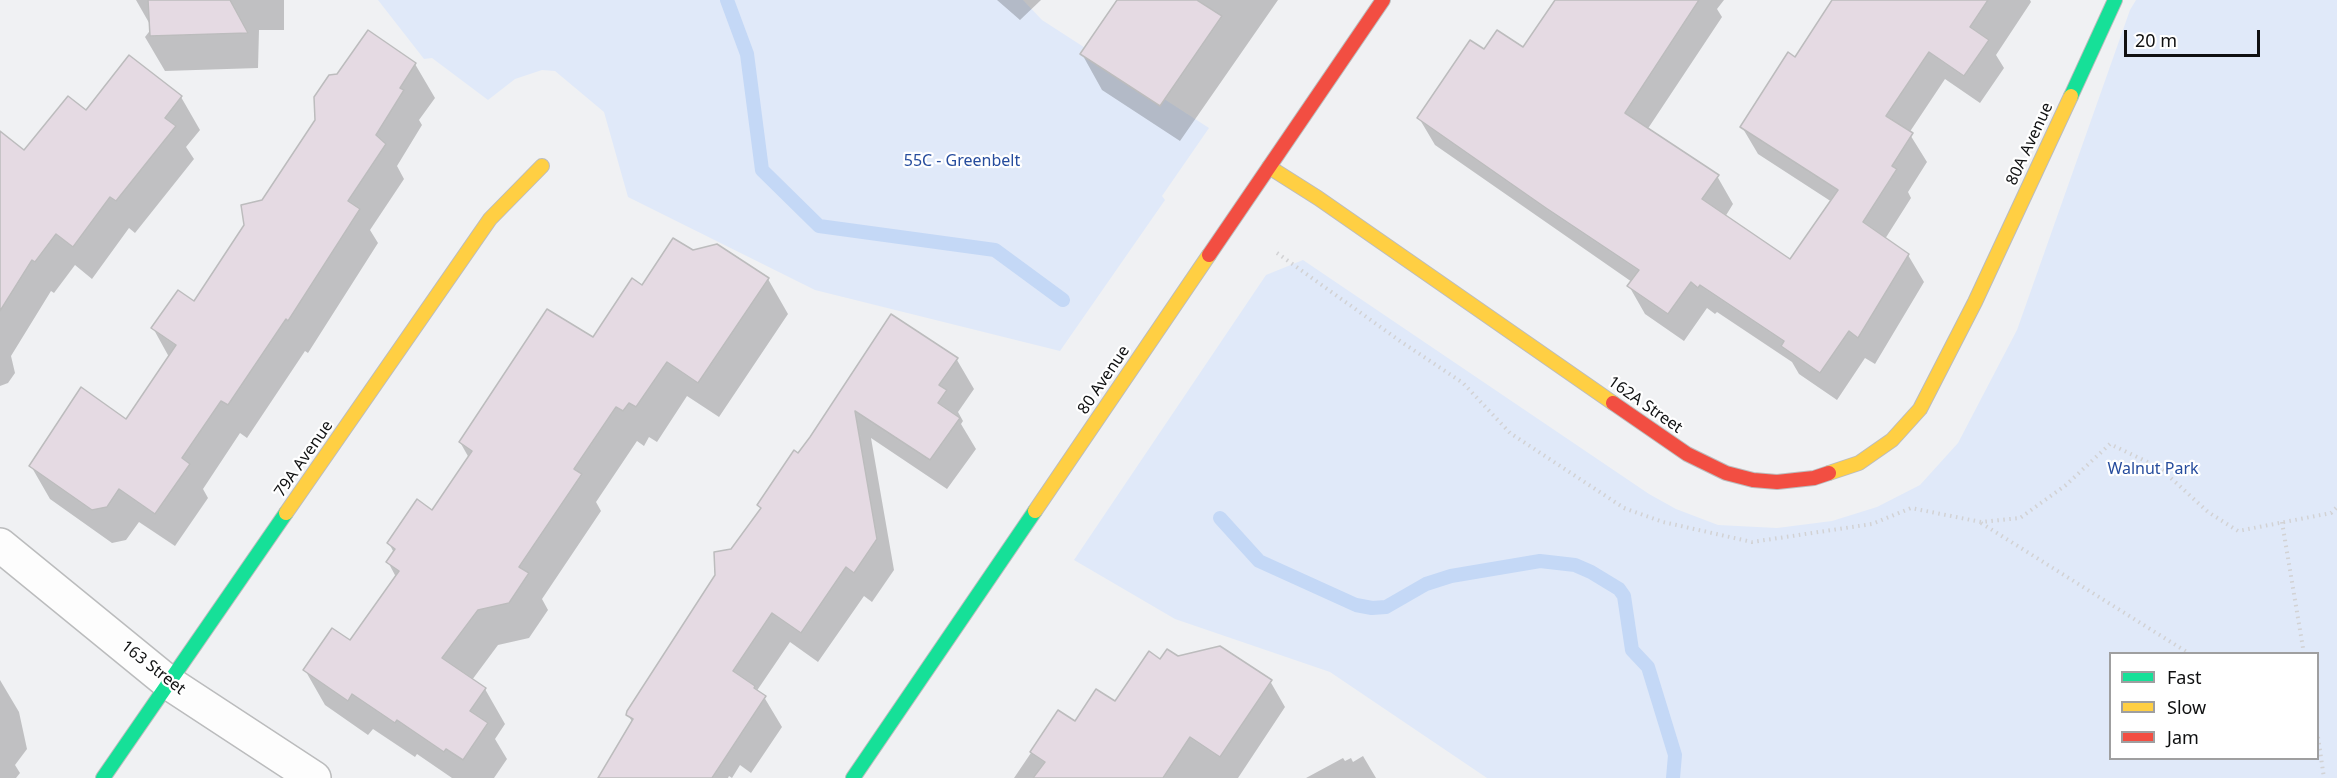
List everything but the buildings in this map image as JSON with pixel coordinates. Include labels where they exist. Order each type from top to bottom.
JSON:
[{"type":"street","name":"80 Avenue","points":[[854,778],[1383,0]]},
{"type":"street","name":"80A Avenue","points":[[1975,302],[2115,0]]},
{"type":"street","name":"79A Avenue","points":[[103,778],[490,219],[542,166]]},
{"type":"street","name":"162A Street","points":[[1269,167],[1318,198],[1687,454],[1726,473],[1753,480],[1777,482],[1814,478],[1859,463],[1892,440],[1920,408],[1975,302]]},
{"type":"street","name":"163 Street","points":[[0,545],[169,682],[314,778]]},
{"type":"path","points":[[1981,522],[2187,652]]},
{"type":"path","points":[[2282,522],[2304,652]]},
{"type":"path","points":[[2319,744],[2324,778]]},
{"type":"green space","name":"55C - Greenbelt","points":[[378,0],[1023,0],[1042,20],[1209,128],[1162,196],[1165,200],[1060,351],[815,290],[628,197],[604,112],[555,71],[542,70],[515,79],[488,100],[432,58],[424,59]]},
{"type":"green space","name":"Walnut Park","points":[[2136,0],[2337,0],[2337,778],[1487,778],[1330,672],[1175,619],[1074,560],[1266,275],[1303,260],[1649,494],[1676,509],[1718,525],[1777,528],[1832,521],[1877,507],[1920,485],[1958,443],[2017,330],[2130,10]]},
{"type":"waterway","points":[[727,0],[747,54],[762,170],[819,226],[995,250],[1063,300]]},
{"type":"waterway","points":[[1220,518],[1259,561],[1356,605],[1372,608],[1386,607],[1426,584],[1451,576],[1540,561],[1575,565],[1591,572],[1619,589],[1624,596],[1632,650],[1648,667],[1675,755],[1673,778]]},
{"type":"traffic: fast","points":[[2071,96],[2115,0]]},
{"type":"traffic: fast","points":[[853,778],[1035,511]]},
{"type":"traffic: fast","points":[[103,778],[286,513]]},
{"type":"traffic: slow","points":[[1829,473],[1859,463],[1892,440],[1920,409],[1975,302],[2071,96]]},
{"type":"traffic: slow","points":[[286,513],[490,219],[542,166]]},
{"type":"traffic: slow","points":[[1269,167],[1318,198],[1613,403]]},
{"type":"traffic: slow","points":[[1035,511],[1209,255]]},
{"type":"traffic: jam","points":[[1209,255],[1383,0]]},
{"type":"traffic: jam","points":[[1613,403],[1687,454],[1726,473],[1753,480],[1777,482],[1814,478],[1829,473]]}]
